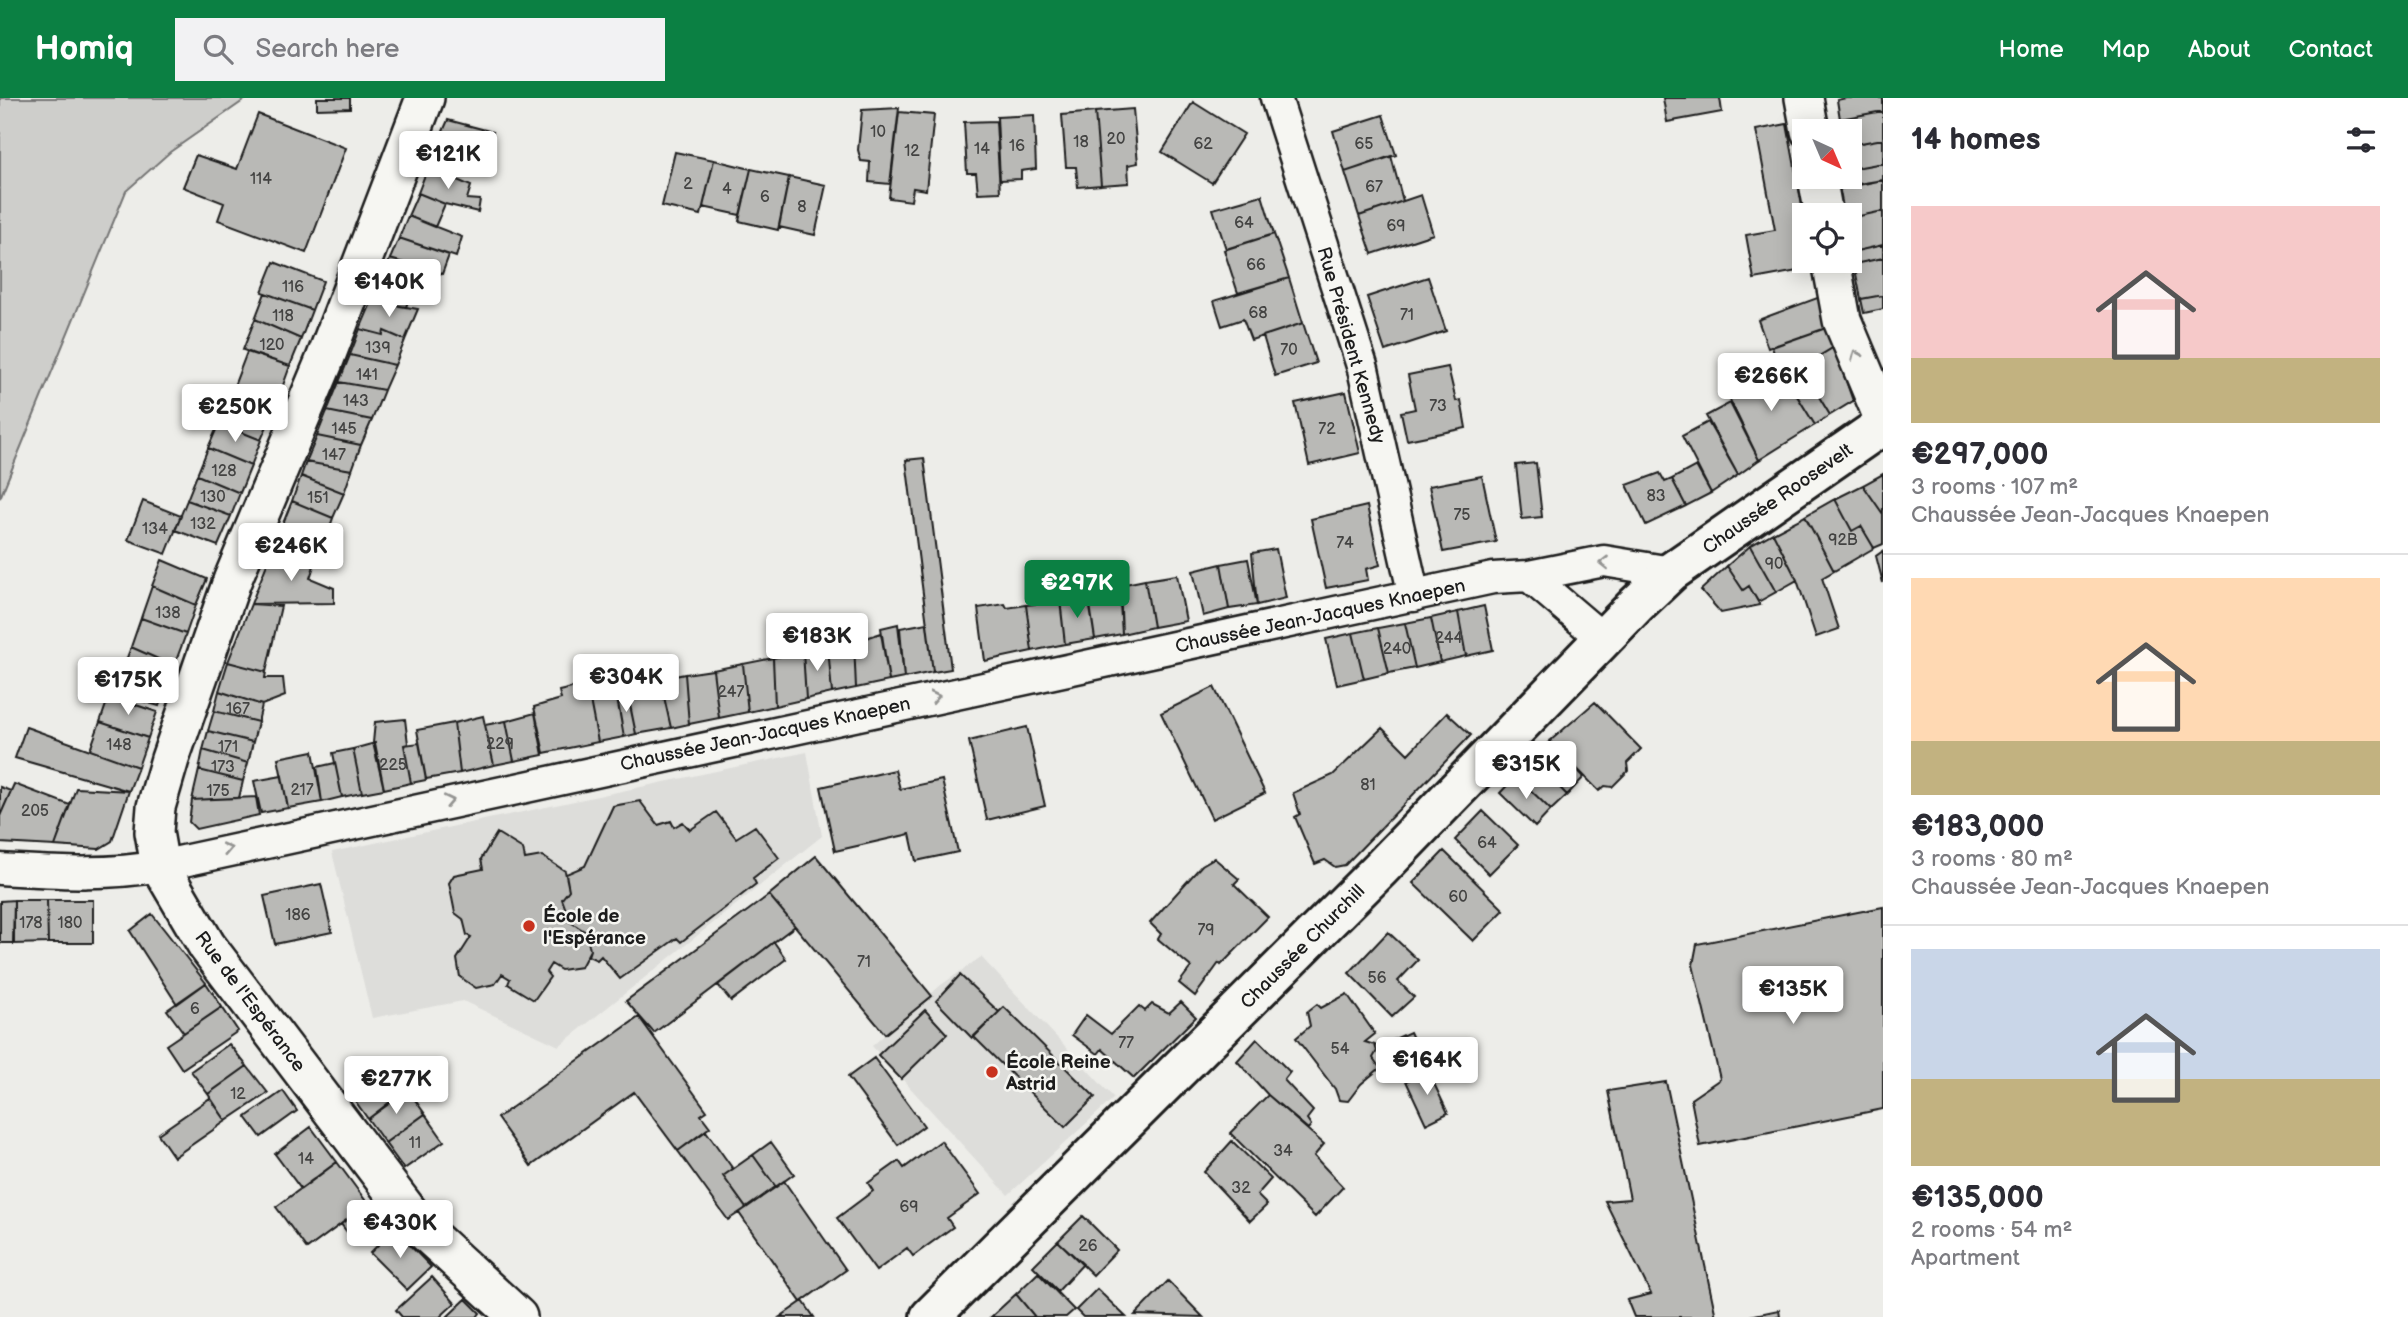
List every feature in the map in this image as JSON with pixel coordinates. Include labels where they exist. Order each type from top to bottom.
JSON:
[{"type":"main road","name":"Chaussée Roosevelt","points":[[1671,572],[1883,425]]},
{"type":"main road","name":"Chaussée Churchill","points":[[930,1317],[1380,869],[1671,572]]},
{"type":"street","points":[[160,866],[154,832],[156,807],[186,710],[236,570],[324,362],[425,98]]},
{"type":"street","name":"Rue Président Kennedy","points":[[1276,98],[1363,369],[1414,596]]},
{"type":"street","points":[[1804,98],[1808,119]]},
{"type":"street","points":[[1833,273],[1842,320],[1883,418]]},
{"type":"street","name":"Chaussée Jean-Jacques Knaepen","points":[[0,869],[54,874],[126,872],[160,866],[606,767],[1493,578],[1530,576],[1604,561],[1671,572]]},
{"type":"street","points":[[1530,576],[1603,639]]},
{"type":"street","name":"Rue de l'Espérance","points":[[160,866],[207,946],[420,1227],[518,1317]]},
{"type":"shaded area","points":[[0,98],[255,98],[246,99],[170,152],[126,191],[0,498]]},
{"type":"shaded area","name":"École de l'Espérance","points":[[807,752],[822,836],[559,1046],[463,1001],[372,1018],[332,852]]},
{"type":"shaded area","name":"École Reine Astrid","points":[[981,957],[1114,1098],[1008,1195],[872,1046],[941,985]]},
{"type":"building","points":[[317,98],[350,98],[350,108],[317,109]]},
{"type":"building","points":[[1663,98],[1720,98],[1722,112],[1667,122]]},
{"type":"building","points":[[1883,98],[1883,111],[1840,119],[1837,100]]},
{"type":"building","points":[[1193,102],[1244,134],[1212,183],[1162,152]]},
{"type":"building","points":[[899,108],[890,184],[869,182],[870,162],[861,161],[858,150],[862,110]]},
{"type":"building","points":[[1133,109],[1138,163],[1128,165],[1129,183],[1101,185],[1095,112]]},
{"type":"building","points":[[1883,111],[1883,139],[1862,143],[1862,119],[1840,119]]},
{"type":"building","points":[[899,112],[934,115],[926,190],[913,188],[911,201],[889,198]]},
{"type":"building","points":[[1095,112],[1101,185],[1078,187],[1076,167],[1066,167],[1062,115]]},
{"type":"building","points":[[258,114],[346,148],[306,253],[218,220],[224,203],[183,187],[196,155],[237,169]]},
{"type":"building","points":[[1034,115],[1036,169],[1021,171],[1021,179],[1000,180],[997,117]]},
{"type":"building","points":[[1383,115],[1396,155],[1345,172],[1333,131]]},
{"type":"building","points":[[448,120],[493,132],[481,161],[437,145]]},
{"type":"building","points":[[996,121],[1000,192],[978,193],[976,173],[967,173],[964,122]]},
{"type":"building","points":[[1787,124],[1792,151],[1792,189],[1799,189],[1802,203],[1792,203],[1792,272],[1754,279],[1746,235],[1775,230],[1756,130]]},
{"type":"building","points":[[1883,139],[1883,163],[1862,167],[1862,143]]},
{"type":"building","points":[[437,145],[465,155],[454,178],[428,167]]},
{"type":"building","points":[[675,152],[714,160],[701,215],[662,206]]},
{"type":"building","points":[[1391,156],[1403,201],[1359,216],[1345,172]]},
{"type":"building","points":[[714,160],[751,169],[740,215],[703,207]]},
{"type":"building","points":[[1883,163],[1883,180],[1862,183],[1862,167]]},
{"type":"building","points":[[428,167],[471,186],[467,199],[480,200],[478,212],[445,204],[418,193]]},
{"type":"building","points":[[751,169],[789,177],[778,230],[739,221]]},
{"type":"building","points":[[789,177],[826,185],[815,235],[779,227]]},
{"type":"building","points":[[1883,180],[1883,211],[1862,215],[1862,203],[1842,203],[1839,189],[1862,189],[1862,184]]},
{"type":"building","points":[[418,193],[445,204],[435,227],[408,216]]},
{"type":"building","points":[[1262,195],[1274,234],[1226,249],[1213,209]]},
{"type":"building","points":[[1421,195],[1433,234],[1372,254],[1359,216]]},
{"type":"building","points":[[1883,211],[1883,245],[1862,250],[1862,215]]},
{"type":"building","points":[[408,216],[462,237],[456,257],[399,238]]},
{"type":"building","points":[[1274,234],[1289,278],[1238,293],[1224,250]]},
{"type":"building","points":[[399,238],[449,255],[442,274],[390,259]]},
{"type":"building","points":[[1883,245],[1883,258],[1862,262],[1862,250]]},
{"type":"building","points":[[1883,258],[1883,295],[1861,299],[1856,273],[1862,273],[1862,262]]},
{"type":"building","points":[[390,259],[438,273],[429,294],[380,282]]},
{"type":"building","points":[[274,262],[323,281],[312,310],[262,292]]},
{"type":"building","points":[[1428,277],[1446,331],[1385,351],[1367,297]]},
{"type":"building","points":[[1289,278],[1303,323],[1251,340],[1243,319],[1222,326],[1214,301]]},
{"type":"building","points":[[380,282],[412,290],[406,307],[372,301]]},
{"type":"building","points":[[265,293],[312,310],[301,339],[255,319]]},
{"type":"building","points":[[1883,295],[1883,309],[1864,313],[1861,299]]},
{"type":"building","points":[[1820,297],[1826,328],[1768,348],[1758,320]]},
{"type":"building","points":[[372,301],[418,309],[405,340],[384,331],[383,335],[360,329]]},
{"type":"building","points":[[255,319],[301,339],[290,366],[243,350]]},
{"type":"building","points":[[1303,323],[1316,363],[1275,376],[1263,336]]},
{"type":"building","points":[[1826,328],[1834,347],[1801,367],[1793,354],[1776,359],[1772,347]]},
{"type":"building","points":[[360,329],[383,335],[384,331],[405,340],[395,365],[350,355]]},
{"type":"building","points":[[1834,347],[1853,401],[1830,415],[1801,367]]},
{"type":"building","points":[[247,352],[290,366],[274,410],[231,394]]},
{"type":"building","points":[[350,355],[395,365],[384,390],[339,382]]},
{"type":"building","points":[[1448,367],[1456,401],[1461,400],[1466,428],[1407,440],[1401,412],[1415,409],[1408,375]]},
{"type":"building","points":[[1779,367],[1815,425],[1759,460],[1729,398]]},
{"type":"building","points":[[1801,367],[1830,415],[1815,425],[1785,376]]},
{"type":"building","points":[[339,382],[384,390],[372,420],[327,411]]},
{"type":"building","points":[[1346,392],[1360,453],[1309,465],[1295,403]]},
{"type":"building","points":[[231,394],[274,410],[261,440],[219,423]]},
{"type":"building","points":[[1730,403],[1759,460],[1738,475],[1706,416]]},
{"type":"building","points":[[327,411],[372,420],[361,445],[317,436]]},
{"type":"building","points":[[1708,422],[1738,475],[1711,493],[1682,436]]},
{"type":"building","points":[[219,423],[261,440],[251,466],[208,448]]},
{"type":"building","points":[[317,436],[361,445],[352,470],[306,462]]},
{"type":"building","points":[[208,448],[251,466],[240,493],[197,475]]},
{"type":"building","points":[[924,458],[951,669],[933,672],[906,460]]},
{"type":"building","points":[[306,462],[352,470],[344,493],[301,476]]},
{"type":"building","points":[[1536,463],[1542,517],[1522,519],[1516,465]]},
{"type":"building","points":[[1696,466],[1711,493],[1686,506],[1672,479]]},
{"type":"building","points":[[1660,473],[1665,482],[1672,479],[1686,506],[1646,525],[1627,485]]},
{"type":"building","points":[[1883,474],[1883,514],[1863,485]]},
{"type":"building","points":[[197,475],[240,493],[231,516],[187,500]]},
{"type":"building","points":[[301,476],[344,493],[333,518],[292,501]]},
{"type":"building","points":[[1482,476],[1496,542],[1443,552],[1429,486]]},
{"type":"building","points":[[1863,485],[1883,514],[1883,544],[1874,548],[1861,526],[1852,531],[1835,499]]},
{"type":"building","points":[[1835,499],[1852,531],[1861,526],[1874,548],[1834,571],[1805,516]]},
{"type":"building","points":[[187,500],[231,516],[218,546],[175,530]]},
{"type":"building","points":[[143,501],[181,516],[166,554],[128,540]]},
{"type":"building","points":[[292,501],[333,518],[324,544],[282,526]]},
{"type":"building","points":[[1367,506],[1380,565],[1366,569],[1368,580],[1326,588],[1311,519]]},
{"type":"building","points":[[1805,516],[1834,571],[1822,578],[1839,629],[1816,637],[1797,580],[1773,533]]},
{"type":"building","points":[[282,526],[324,544],[314,566],[273,549]]},
{"type":"building","points":[[1773,533],[1797,580],[1776,592],[1750,546]]},
{"type":"building","points":[[1750,546],[1776,592],[1758,602],[1749,586],[1743,590],[1727,566]]},
{"type":"building","points":[[273,549],[314,566],[310,578],[334,588],[334,603],[251,604]]},
{"type":"building","points":[[1276,549],[1286,598],[1257,605],[1252,553]]},
{"type":"building","points":[[1883,551],[1883,583],[1876,556]]},
{"type":"building","points":[[1248,559],[1257,605],[1229,609],[1221,564]]},
{"type":"building","points":[[162,560],[207,579],[196,605],[152,586]]},
{"type":"building","points":[[1221,564],[1229,609],[1203,616],[1193,571]]},
{"type":"building","points":[[1727,566],[1743,590],[1749,586],[1760,605],[1721,613],[1701,590]]},
{"type":"building","points":[[1177,575],[1186,621],[1153,627],[1145,580]]},
{"type":"building","points":[[1145,580],[1153,627],[1122,634],[1120,585]]},
{"type":"building","points":[[152,586],[196,605],[186,634],[141,618]]},
{"type":"building","points":[[1119,588],[1122,634],[1095,639],[1088,591]]},
{"type":"building","points":[[1088,595],[1095,639],[1065,644],[1060,599]]},
{"type":"building","points":[[1060,601],[1065,644],[1032,651],[1026,605]]},
{"type":"building","points":[[251,604],[281,606],[266,672],[228,662]]},
{"type":"building","points":[[1005,604],[1007,608],[1026,605],[1032,651],[985,661],[978,608]]},
{"type":"building","points":[[1484,606],[1493,650],[1466,656],[1458,612]]},
{"type":"building","points":[[1458,612],[1466,656],[1440,662],[1431,618]]},
{"type":"building","points":[[141,618],[186,634],[174,666],[131,647]]},
{"type":"building","points":[[1431,618],[1440,662],[1415,668],[1405,623]]},
{"type":"building","points":[[927,623],[933,672],[904,678],[900,628]]},
{"type":"building","points":[[1405,623],[1415,668],[1389,673],[1378,628]]},
{"type":"building","points":[[898,624],[904,678],[889,681],[881,628]]},
{"type":"building","points":[[1378,628],[1389,673],[1364,679],[1353,633]]},
{"type":"building","points":[[881,633],[889,681],[856,688],[854,642]]},
{"type":"building","points":[[1353,633],[1364,679],[1337,685],[1326,639]]},
{"type":"building","points":[[854,642],[856,688],[832,693],[828,647]]},
{"type":"building","points":[[131,647],[174,666],[166,686],[122,671]]},
{"type":"building","points":[[828,647],[832,693],[806,699],[803,651]]},
{"type":"building","points":[[803,651],[806,699],[775,706],[773,658]]},
{"type":"building","points":[[773,658],[775,706],[748,712],[743,664]]},
{"type":"building","points":[[228,662],[266,672],[265,678],[283,678],[285,696],[262,705],[219,691]]},
{"type":"building","points":[[743,664],[748,712],[719,718],[713,670]]},
{"type":"building","points":[[713,670],[719,718],[689,724],[685,674]]},
{"type":"building","points":[[122,671],[166,686],[159,706],[115,693]]},
{"type":"building","points":[[589,672],[589,695],[598,742],[544,753],[534,707],[561,699],[559,691],[576,687],[575,675]]},
{"type":"building","points":[[685,674],[689,724],[671,728],[660,679]]},
{"type":"building","points":[[660,679],[671,728],[636,734],[626,686]]},
{"type":"building","points":[[1214,687],[1265,793],[1212,819],[1161,713]]},
{"type":"building","points":[[627,690],[636,734],[624,737],[616,693]]},
{"type":"building","points":[[219,691],[262,705],[258,722],[214,711]]},
{"type":"building","points":[[616,691],[624,737],[598,742],[589,695]]},
{"type":"building","points":[[109,696],[157,712],[148,738],[100,722]]},
{"type":"building","points":[[1595,702],[1641,749],[1627,763],[1628,771],[1612,787],[1605,786],[1599,791],[1550,741]]},
{"type":"building","points":[[214,711],[258,722],[253,742],[208,731]]},
{"type":"building","points":[[535,713],[543,755],[514,761],[506,721]]},
{"type":"building","points":[[1447,713],[1471,735],[1345,865],[1335,867],[1325,860],[1315,864],[1295,817],[1300,814],[1293,793],[1333,775],[1382,728],[1408,754]]},
{"type":"building","points":[[483,716],[494,765],[460,773],[454,723]]},
{"type":"building","points":[[405,719],[408,744],[404,745],[411,783],[384,789],[373,743],[375,722]]},
{"type":"building","points":[[506,721],[514,761],[494,765],[485,725]]},
{"type":"building","points":[[100,722],[148,738],[138,767],[90,750]]},
{"type":"building","points":[[454,723],[460,773],[426,779],[417,730]]},
{"type":"building","points":[[26,727],[138,767],[129,791],[15,758]]},
{"type":"building","points":[[1027,727],[1045,806],[987,820],[969,741]]},
{"type":"building","points":[[208,731],[253,742],[248,763],[203,750]]},
{"type":"building","points":[[1550,741],[1584,777],[1567,795],[1533,760]]},
{"type":"building","points":[[375,743],[384,789],[362,793],[353,749]]},
{"type":"building","points":[[419,743],[426,780],[411,783],[404,745]]},
{"type":"building","points":[[353,749],[362,793],[342,797],[333,753]]},
{"type":"building","points":[[203,750],[248,763],[243,781],[199,770]]},
{"type":"building","points":[[313,751],[322,802],[288,808],[278,758]]},
{"type":"building","points":[[1533,760],[1567,795],[1551,810],[1516,776]]},
{"type":"building","points":[[335,763],[342,797],[322,802],[317,767]]},
{"type":"building","points":[[199,770],[243,781],[239,798],[192,800]]},
{"type":"building","points":[[895,770],[900,789],[942,780],[958,852],[916,861],[910,834],[835,851],[821,787]]},
{"type":"building","points":[[282,776],[288,808],[261,813],[254,781]]},
{"type":"building","points":[[1516,776],[1551,810],[1535,827],[1500,793]]},
{"type":"building","points":[[14,784],[70,805],[55,846],[0,843],[0,816]]},
{"type":"building","points":[[0,787],[11,791],[0,816]]},
{"type":"building","points":[[76,788],[129,791],[112,841],[99,849],[55,846]]},
{"type":"building","points":[[256,797],[259,815],[196,829],[189,822],[192,800]]},
{"type":"building","points":[[640,801],[658,825],[671,821],[674,827],[683,822],[690,830],[716,812],[736,838],[755,826],[779,858],[753,878],[756,884],[681,942],[677,938],[620,979],[601,956],[597,960],[588,956],[590,950],[586,932],[564,918],[567,913],[562,899],[569,890],[566,874],[585,866],[613,806]]},
{"type":"building","points":[[1483,811],[1518,845],[1489,874],[1455,840]]},
{"type":"building","points":[[497,833],[523,849],[525,859],[542,856],[565,871],[569,890],[562,899],[567,913],[564,918],[586,932],[590,950],[581,967],[561,970],[551,964],[546,972],[550,977],[534,1000],[508,984],[510,979],[502,974],[495,984],[476,988],[460,977],[457,959],[471,937],[467,935],[463,919],[455,913],[449,883],[454,875],[483,869],[481,859]]},
{"type":"building","points":[[1444,851],[1504,910],[1473,941],[1413,883]]},
{"type":"building","points":[[816,856],[932,996],[885,1034],[769,895]]},
{"type":"building","points":[[1214,858],[1239,879],[1234,884],[1268,917],[1221,965],[1219,963],[1195,996],[1179,983],[1191,967],[1158,939],[1161,934],[1150,923],[1202,865]]},
{"type":"building","points":[[321,884],[332,932],[275,944],[264,896]]},
{"type":"building","points":[[769,895],[795,926],[654,1033],[626,1001]]},
{"type":"building","points":[[14,900],[47,900],[48,943],[14,944]]},
{"type":"building","points":[[14,900],[13,943],[0,943],[0,901]]},
{"type":"building","points":[[47,900],[93,900],[93,943],[48,943]]},
{"type":"building","points":[[1883,907],[1883,1109],[1700,1146],[1691,1099],[1720,1079],[1693,965],[1697,944]]},
{"type":"building","points":[[152,914],[206,983],[177,1004],[130,931]]},
{"type":"building","points":[[1388,932],[1418,960],[1398,981],[1414,997],[1392,1017],[1349,973]]},
{"type":"building","points":[[774,942],[786,959],[731,1001],[718,985]]},
{"type":"building","points":[[960,975],[999,1012],[972,1038],[936,1001]]},
{"type":"building","points":[[206,983],[222,1007],[184,1033],[167,1010]]},
{"type":"building","points":[[1347,994],[1375,1034],[1365,1042],[1375,1045],[1377,1051],[1373,1058],[1380,1068],[1361,1084],[1348,1101],[1339,1100],[1335,1089],[1296,1038],[1310,1026],[1307,1012],[1317,1004],[1321,1008]]},
{"type":"building","points":[[1181,1002],[1196,1017],[1134,1078],[1102,1049],[1098,1054],[1072,1035],[1086,1015],[1111,1034],[1139,1006],[1145,1011],[1152,1004],[1169,1013]]},
{"type":"building","points":[[222,1007],[238,1031],[182,1069],[166,1045]]},
{"type":"building","points":[[1004,1007],[1095,1097],[1065,1127],[974,1037]]},
{"type":"building","points":[[925,1010],[947,1034],[901,1079],[878,1055]]},
{"type":"building","points":[[639,1017],[707,1111],[701,1115],[710,1127],[678,1151],[634,1092],[531,1166],[497,1118]]},
{"type":"building","points":[[1410,1032],[1428,1071],[1406,1081],[1388,1042]]},
{"type":"building","points":[[1257,1039],[1290,1072],[1284,1080],[1313,1111],[1307,1119],[1311,1125],[1308,1129],[1268,1095],[1237,1061]]},
{"type":"building","points":[[229,1044],[247,1066],[208,1094],[191,1071]]},
{"type":"building","points":[[874,1058],[924,1126],[898,1145],[848,1077]]},
{"type":"building","points":[[247,1066],[268,1093],[226,1121],[208,1094]]},
{"type":"building","points":[[387,1068],[404,1091],[368,1119],[351,1095]]},
{"type":"building","points":[[1428,1071],[1448,1113],[1426,1124],[1406,1081]]},
{"type":"building","points":[[1666,1082],[1716,1317],[1634,1317],[1627,1300],[1651,1294],[1605,1201],[1630,1199],[1608,1091]]},
{"type":"building","points":[[408,1090],[425,1114],[385,1143],[368,1119]]},
{"type":"building","points":[[283,1091],[297,1111],[261,1137],[246,1117]]},
{"type":"building","points":[[1268,1095],[1324,1144],[1314,1156],[1343,1187],[1315,1217],[1230,1133]]},
{"type":"building","points":[[210,1098],[226,1121],[174,1157],[158,1134]]},
{"type":"building","points":[[425,1114],[444,1141],[404,1169],[385,1143]]},
{"type":"building","points":[[311,1127],[337,1162],[301,1189],[275,1154]]},
{"type":"building","points":[[706,1131],[733,1169],[723,1176],[746,1208],[728,1220],[678,1151]]},
{"type":"building","points":[[941,1141],[980,1194],[947,1218],[953,1227],[913,1256],[907,1248],[876,1271],[837,1218],[873,1191],[868,1183],[899,1161],[904,1168]]},
{"type":"building","points":[[1232,1141],[1271,1179],[1257,1195],[1267,1205],[1250,1221],[1204,1172]]},
{"type":"building","points":[[771,1142],[794,1174],[776,1187],[753,1155]]},
{"type":"building","points":[[753,1155],[776,1187],[746,1208],[723,1176]]},
{"type":"building","points":[[337,1162],[368,1204],[307,1249],[276,1207]]},
{"type":"building","points":[[784,1181],[846,1270],[801,1302],[739,1213]]},
{"type":"building","points":[[368,1204],[388,1229],[356,1244],[341,1224]]},
{"type":"building","points":[[1083,1216],[1117,1250],[1093,1275],[1058,1241]]},
{"type":"building","points":[[394,1229],[431,1267],[407,1290],[370,1253]]},
{"type":"building","points":[[1058,1241],[1083,1264],[1058,1291],[1033,1266]]},
{"type":"building","points":[[1038,1273],[1074,1310],[1066,1317],[1035,1317],[1016,1294]]},
{"type":"building","points":[[432,1277],[455,1303],[440,1317],[402,1317],[396,1310]]},
{"type":"building","points":[[1168,1281],[1203,1317],[1135,1315]]},
{"type":"building","points":[[1097,1289],[1126,1317],[1083,1317],[1076,1310]]},
{"type":"building","points":[[1016,1294],[1035,1317],[991,1317]]},
{"type":"building","points":[[466,1299],[480,1313],[477,1317],[447,1317]]},
{"type":"building","points":[[803,1301],[814,1317],[780,1317]]},
{"type":"building","points":[[1779,1310],[1780,1317],[1745,1317]]},
{"type":"place","name":"École de l'Espérance","points":[[529,926]]},
{"type":"place","name":"École Reine Astrid","points":[[992,1072]]}]
